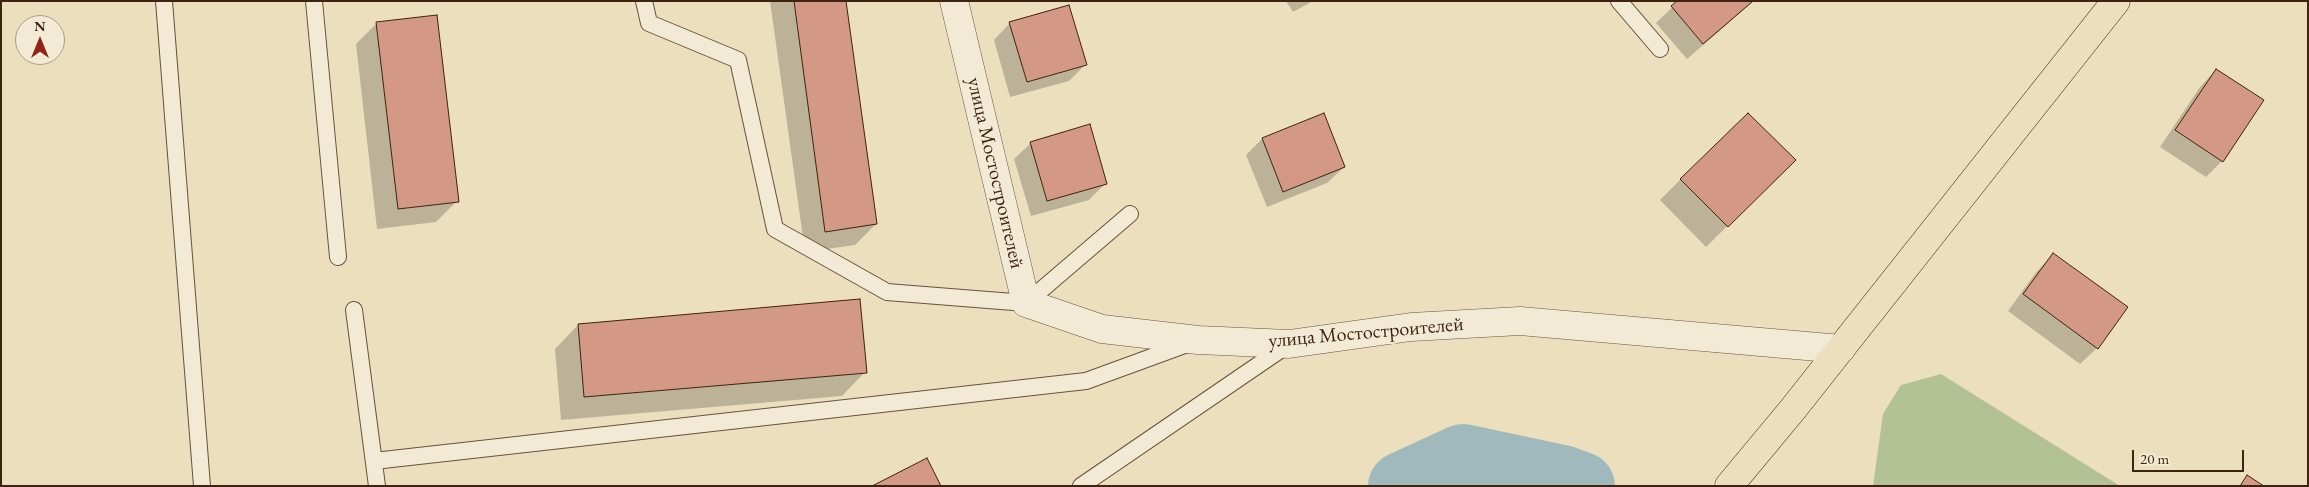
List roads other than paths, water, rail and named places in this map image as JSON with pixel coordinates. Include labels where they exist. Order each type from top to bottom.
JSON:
[{"type":"highway","points":[[1729,486],[1841,349],[2116,1]]},
{"type":"street","name":"улица Мостостроителей","points":[[954,1],[1026,303],[1102,329],[1198,340],[1289,344],[1411,327],[1520,321],[1841,349]]},
{"type":"lane","points":[[164,1],[202,486]]},
{"type":"lane","points":[[314,1],[338,257]]},
{"type":"lane","points":[[644,1],[649,24],[738,60],[775,230],[887,292],[1026,303],[1130,214]]},
{"type":"lane","points":[[1619,1],[1660,49]]},
{"type":"lane","points":[[354,310],[377,486]]},
{"type":"lane","points":[[374,461],[1086,382],[1198,340]]},
{"type":"lane","points":[[1081,486],[1289,344]]},
{"type":"waterway","points":[[1402,486],[1463,458],[1562,479],[1581,486]]}]
